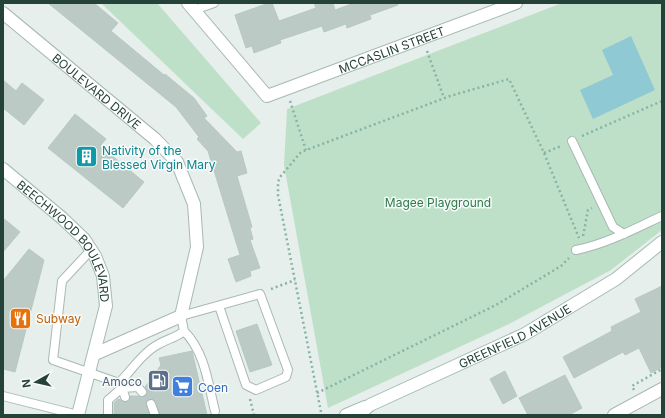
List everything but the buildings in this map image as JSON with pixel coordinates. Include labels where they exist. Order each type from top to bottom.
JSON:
[{"type":"street","name":"MCCASLIN STREET","points":[[191,7],[267,96],[516,3]]},
{"type":"street","name":"BOULEVARD DRIVE","points":[[3,13],[155,139],[177,162],[194,204],[197,247],[181,316]]},
{"type":"street","name":"BEECHWOOD BOULEVARD","points":[[3,169],[62,218],[84,239],[92,250],[103,276],[106,306],[95,354],[78,415]]},
{"type":"street","name":"GREENFIELD AVENUE","points":[[358,415],[370,405],[525,334],[616,279],[662,242]]},
{"type":"street","points":[[95,354],[181,316]]},
{"type":"street","points":[[614,415],[662,389]]},
{"type":"street","points":[[346,415],[370,405]]},
{"type":"lane","points":[[191,7],[214,3]]},
{"type":"lane","points":[[572,141],[613,227],[624,234]]},
{"type":"lane","points":[[576,250],[588,248],[624,234],[662,216]]},
{"type":"lane","points":[[92,250],[62,281],[53,360],[90,372],[121,386],[138,387],[142,392]]},
{"type":"lane","points":[[215,411],[202,356],[191,338],[184,331],[181,316],[260,294],[288,370],[286,377],[256,390],[246,385],[219,306]]},
{"type":"lane","points":[[108,415],[108,400],[121,386],[142,358],[158,344],[179,336],[184,331]]},
{"type":"lane","points":[[121,386],[125,397]]},
{"type":"lane","points":[[3,396],[78,415]]},
{"type":"lane","points":[[152,404],[156,415]]},
{"type":"path","points":[[426,49],[444,98]]},
{"type":"path","points":[[321,412],[278,196],[278,182],[301,152],[444,98],[509,79],[544,153],[575,226],[581,245],[588,210],[602,204]]},
{"type":"path","points":[[289,98],[306,150]]},
{"type":"path","points":[[544,153],[662,101]]},
{"type":"path","points":[[317,393],[496,305],[561,266],[576,250]]},
{"type":"path","points":[[260,294],[295,280]]},
{"type":"green space","points":[[101,3],[157,3],[261,123],[243,139]]},
{"type":"green space","name":"Magee Playground","points":[[562,3],[662,3],[662,230],[611,270],[509,324],[328,408],[284,165],[287,109]]},
{"type":"water","points":[[631,36],[655,90],[593,119],[580,90],[613,75],[602,50]]},
{"type":"place","name":"Nativity of the Blessed Virgin Mary","points":[[87,157]]},
{"type":"place","name":"Subway","points":[[20,318]]},
{"type":"place","name":"Amoco","points":[[158,381]]},
{"type":"place","name":"Coen","points":[[183,387]]}]
